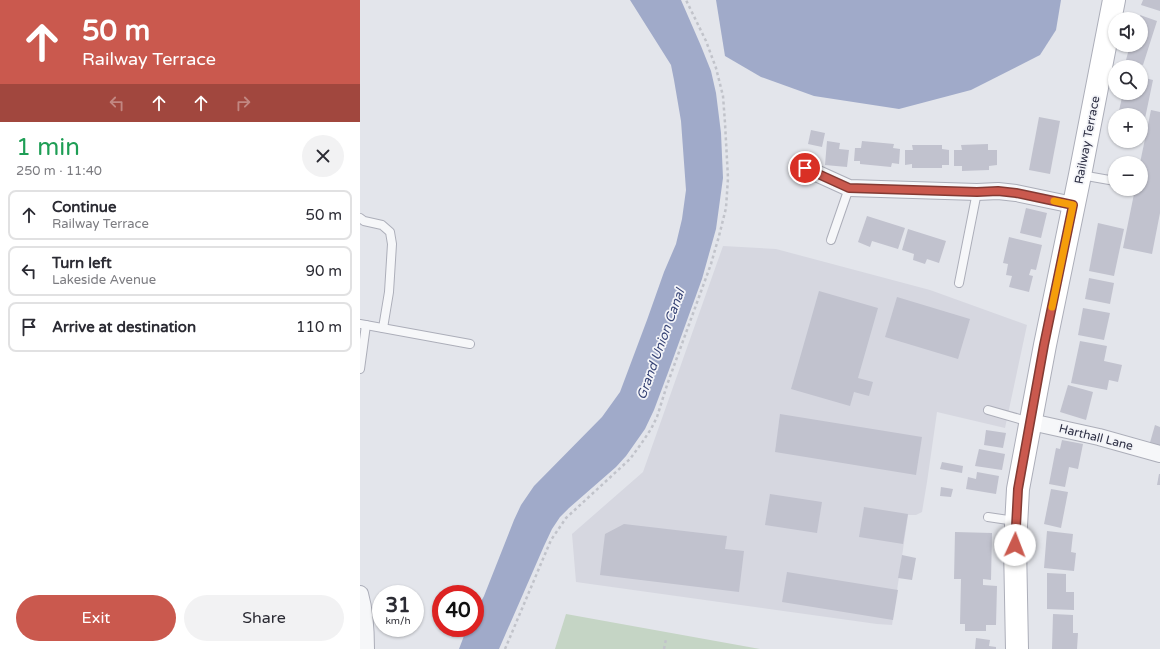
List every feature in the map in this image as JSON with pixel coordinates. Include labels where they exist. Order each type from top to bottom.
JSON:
[{"type":"street","name":"Railway Terrace","points":[[1017,649],[1015,545],[1018,489],[1044,345],[1080,175],[1114,0]]},
{"type":"street","points":[[805,168],[849,188],[977,192],[998,191],[1016,193],[1073,205]]},
{"type":"street","name":"Harthall Lane","points":[[1031,422],[1099,436],[1160,454]]},
{"type":"street","points":[[360,594],[366,626],[366,649]]},
{"type":"lane","points":[[1080,175],[1108,180]]},
{"type":"lane","points":[[831,240],[849,188]]},
{"type":"lane","points":[[959,283],[977,192]]},
{"type":"lane","points":[[360,218],[364,221],[382,225],[390,232],[392,244],[389,292],[383,328]]},
{"type":"lane","points":[[360,369],[363,325],[470,344]]},
{"type":"lane","points":[[988,410],[1031,422]]},
{"type":"lane","points":[[988,517],[1016,521]]},
{"type":"path","points":[[505,649],[551,540],[566,518],[630,459],[651,429],[657,417],[720,236],[726,208],[728,178],[723,96],[716,68],[706,41],[686,0]]},
{"type":"path","points":[[664,649],[666,639]]},
{"type":"shaded area","points":[[723,246],[776,249],[930,290],[1027,325],[1005,428],[937,412],[922,512],[916,515],[908,515],[892,625],[576,582],[572,534],[643,472]]},
{"type":"green space","points":[[566,614],[760,649],[555,649]]},
{"type":"water","name":"Grand Union Canal","points":[[630,0],[681,0],[711,71],[716,93],[721,133],[723,178],[716,229],[702,279],[669,370],[645,429],[626,456],[616,467],[569,508],[560,517],[552,529],[499,649],[459,649],[464,637],[484,637],[484,596],[521,505],[534,486],[602,417],[620,392],[664,272],[676,244],[682,219],[686,190],[681,121],[671,65]]},
{"type":"water","points":[[716,0],[1061,0],[1056,30],[1040,55],[971,90],[899,109],[814,96],[761,77],[725,56]]},
{"type":"building","points":[[1143,0],[1160,0],[1160,11],[1141,5]]},
{"type":"building","points":[[1148,18],[1157,21],[1148,49]]},
{"type":"building","points":[[1128,52],[1147,52],[1145,60],[1126,60]]},
{"type":"building","points":[[1148,79],[1153,80],[1147,108],[1120,108],[1121,100],[1148,100]]},
{"type":"building","points":[[1151,110],[1160,112],[1160,213],[1152,254],[1123,248],[1134,196],[1148,196],[1148,156],[1141,156],[1143,148],[1148,148],[1148,124]]},
{"type":"building","points":[[1039,117],[1060,121],[1050,174],[1029,170]]},
{"type":"building","points":[[811,130],[825,133],[822,147],[808,144]]},
{"type":"building","points":[[827,141],[840,143],[839,149],[849,150],[847,167],[825,165]]},
{"type":"building","points":[[862,141],[894,144],[893,148],[900,149],[899,164],[892,163],[891,167],[860,164],[860,161],[854,161],[855,148],[861,148]]},
{"type":"building","points":[[988,144],[988,150],[997,150],[997,165],[989,166],[989,170],[962,171],[962,166],[954,166],[954,150],[962,150],[961,145]]},
{"type":"building","points":[[912,145],[942,145],[942,149],[949,150],[949,165],[942,165],[942,168],[912,168],[912,164],[905,165],[905,150],[913,150]]},
{"type":"building","points":[[1026,208],[1047,213],[1041,238],[1020,233]]},
{"type":"building","points":[[867,216],[905,228],[898,249],[872,241],[870,247],[858,242]]},
{"type":"building","points":[[1098,223],[1124,229],[1114,276],[1089,271]]},
{"type":"building","points":[[908,229],[946,241],[939,263],[927,259],[925,264],[913,260],[914,254],[902,250]]},
{"type":"building","points":[[1009,237],[1042,245],[1036,270],[1031,269],[1029,275],[1033,276],[1029,292],[1009,287],[1012,276],[1006,275],[1008,264],[1003,263]]},
{"type":"building","points":[[1089,278],[1114,283],[1110,304],[1085,299]]},
{"type":"building","points":[[819,291],[878,308],[858,378],[873,382],[869,396],[854,392],[850,406],[791,389]]},
{"type":"building","points":[[897,297],[970,319],[958,359],[885,337]]},
{"type":"building","points":[[1083,308],[1110,313],[1104,340],[1078,335]]},
{"type":"building","points":[[1080,341],[1107,346],[1104,361],[1122,365],[1118,382],[1109,380],[1107,390],[1071,383]]},
{"type":"building","points":[[1068,385],[1093,392],[1086,420],[1060,412]]},
{"type":"building","points":[[780,414],[922,437],[916,475],[775,452]]},
{"type":"building","points":[[1155,425],[1160,427],[1160,449],[1149,446]]},
{"type":"building","points":[[986,430],[1006,433],[1003,448],[984,445]]},
{"type":"building","points":[[1062,440],[1083,444],[1078,469],[1069,467],[1065,487],[1049,484],[1056,448],[1060,449]]},
{"type":"building","points":[[979,449],[1005,454],[1002,470],[975,466]]},
{"type":"building","points":[[942,462],[963,466],[962,473],[940,469]]},
{"type":"building","points":[[977,472],[999,476],[996,494],[966,489],[968,477],[976,479]]},
{"type":"building","points":[[1159,474],[1160,485],[1157,485]]},
{"type":"building","points":[[941,487],[953,489],[951,497],[940,496]]},
{"type":"building","points":[[1051,489],[1068,492],[1061,528],[1044,524]]},
{"type":"building","points":[[770,494],[822,502],[817,533],[765,525]]},
{"type":"building","points":[[864,507],[908,514],[903,544],[859,537]]},
{"type":"building","points":[[624,524],[727,536],[725,549],[744,551],[739,592],[600,575],[605,534]]},
{"type":"building","points":[[1047,531],[1073,534],[1071,552],[1076,553],[1074,571],[1044,568]]},
{"type":"building","points":[[955,532],[992,533],[991,580],[983,579],[983,585],[997,586],[996,625],[986,625],[986,631],[965,631],[965,624],[960,624],[961,579],[954,579]]},
{"type":"building","points":[[902,555],[916,558],[912,580],[898,578]]},
{"type":"building","points":[[787,572],[898,590],[893,620],[782,602]]},
{"type":"building","points":[[1047,573],[1066,574],[1066,592],[1074,592],[1074,610],[1047,609]]},
{"type":"building","points":[[1053,614],[1073,615],[1073,633],[1078,633],[1077,649],[1052,649]]},
{"type":"building","points":[[976,638],[990,640],[989,646],[996,647],[996,649],[975,649]]},
{"type":"slow traffic","points":[[1052,307],[1073,205],[1054,201]]},
{"type":"route","points":[[805,168],[849,188],[977,192],[998,191],[1016,193],[1073,205],[1044,345],[1018,489],[1015,545]]}]
